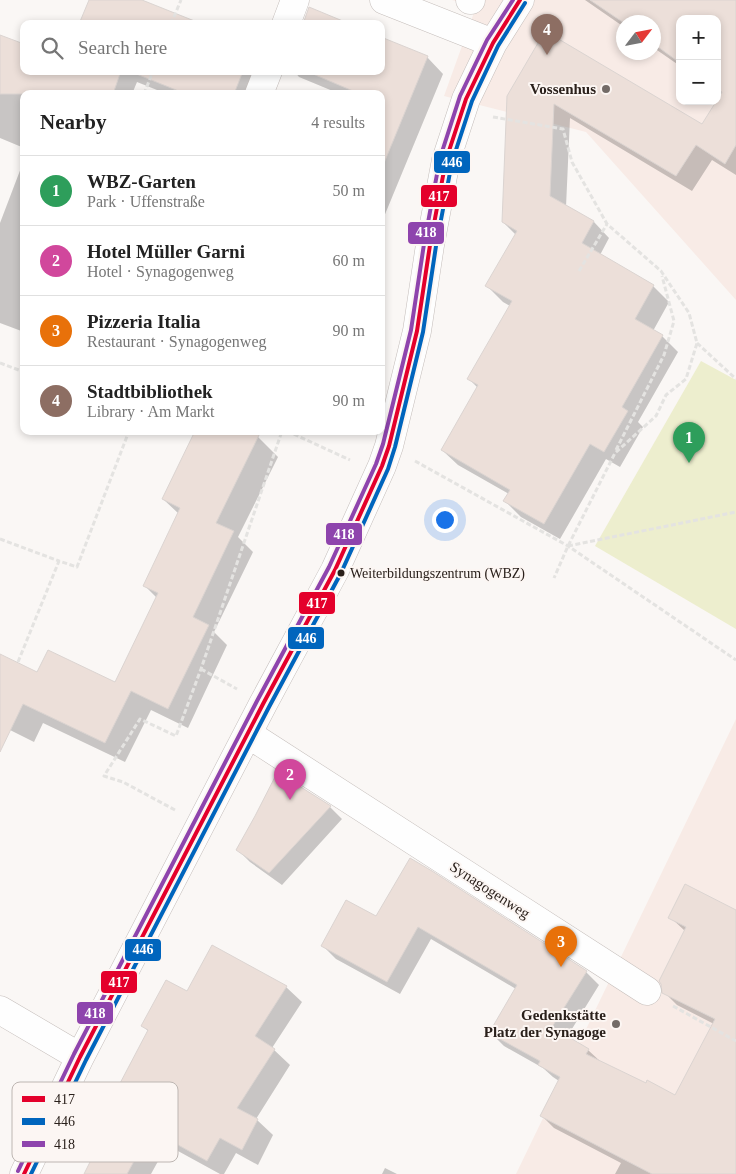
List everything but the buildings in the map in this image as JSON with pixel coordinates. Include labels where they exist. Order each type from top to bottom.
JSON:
[{"type":"street","points":[[288,20],[295,0]]},
{"type":"street","points":[[384,0],[493,43]]},
{"type":"street","points":[[68,1082],[334,570],[379,472],[388,446],[416,331],[446,160],[466,99],[493,43],[520,0]]},
{"type":"street","points":[[261,90],[266,75]]},
{"type":"street","name":"Synagogenweg","points":[[248,734],[646,991]]},
{"type":"street","points":[[0,1010],[80,1056]]},
{"type":"street","points":[[24,1174],[30,1162]]},
{"type":"path","points":[[173,20],[181,0]]},
{"type":"path","points":[[145,90],[151,75]]},
{"type":"path","points":[[462,112],[562,129],[572,162],[607,224],[661,271],[689,313],[697,344],[686,379],[666,395],[656,416],[615,453]]},
{"type":"path","points":[[579,272],[607,224]]},
{"type":"path","points":[[554,578],[568,546],[664,354],[674,321],[661,271]]},
{"type":"path","points":[[697,344],[736,379]]},
{"type":"path","points":[[0,363],[20,370]]},
{"type":"path","points":[[0,539],[77,567],[127,435]]},
{"type":"path","points":[[202,824],[123,782],[104,776],[140,719],[176,736],[281,435]]},
{"type":"path","points":[[296,435],[379,472]]},
{"type":"path","points":[[388,446],[568,546],[736,660]]},
{"type":"path","points":[[568,546],[736,512]]},
{"type":"path","points":[[18,662],[60,561]]},
{"type":"path","points":[[201,668],[231,685]]},
{"type":"path","points":[[646,991],[736,1040]]},
{"type":"shaded area","points":[[452,0],[736,0],[736,300],[586,132],[444,96],[476,7]]},
{"type":"shaded area","points":[[736,719],[736,1174],[516,1174]]},
{"type":"green space","points":[[701,361],[736,380],[736,629],[595,546]]},
{"type":"transit line","name":"418","points":[[61,1082],[257,701],[329,567],[376,464],[383,444],[411,330],[440,158],[460,96],[487,40],[513,0]]},
{"type":"transit line","name":"417","points":[[68,1082],[263,704],[335,570],[382,466],[389,446],[417,331],[430,245],[446,160],[466,99],[493,43],[520,0]]},
{"type":"transit line","name":"446","points":[[75,1082],[269,707],[341,573],[388,469],[423,332],[436,246],[452,162],[472,101],[498,46],[525,3]]},
{"type":"transit line","name":"418","points":[[18,1171],[22,1162]]},
{"type":"transit line","name":"417","points":[[24,1174],[30,1162]]},
{"type":"transit line","name":"446","points":[[31,1174],[37,1162]]},
{"type":"place","name":"Stadtbibliothek","points":[[547,55]]},
{"type":"place","name":"Vossenhus","points":[[606,89]]},
{"type":"place","name":"WBZ-Garten","points":[[689,463]]},
{"type":"place","name":"Weiterbildungszentrum (WBZ)","points":[[341,573]]},
{"type":"place","name":"Hotel Müller Garni","points":[[290,800]]},
{"type":"place","name":"Pizzeria Italia","points":[[561,967]]},
{"type":"place","name":"Gedenkstätte Platz der Synagoge","points":[[616,1024]]}]
